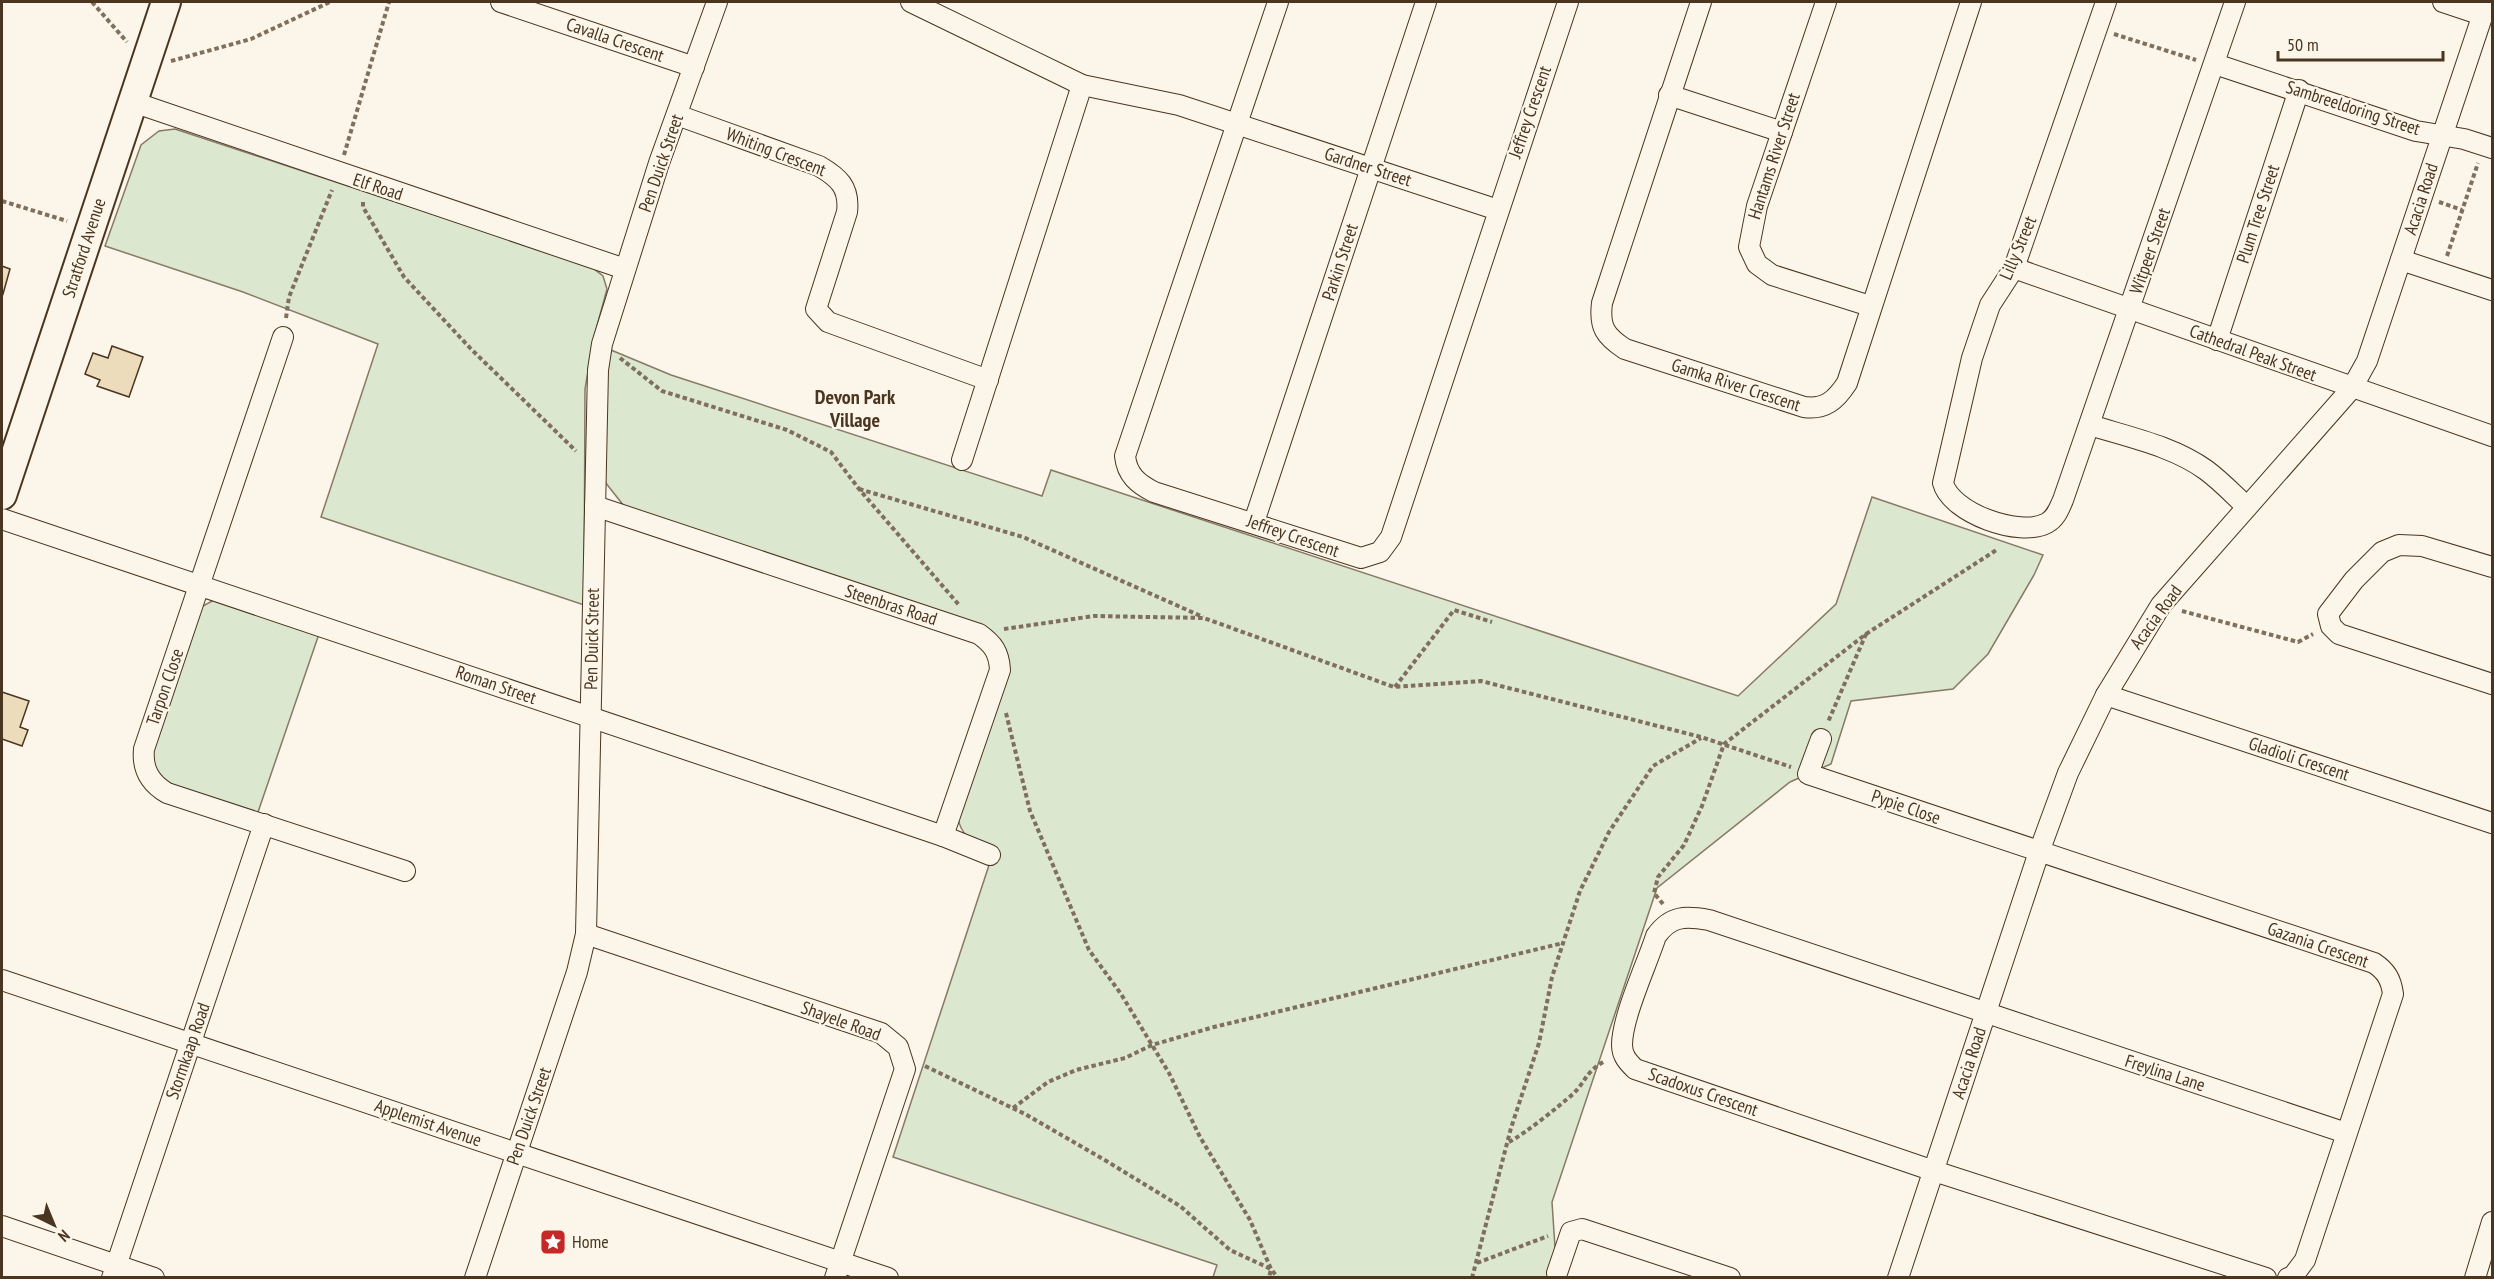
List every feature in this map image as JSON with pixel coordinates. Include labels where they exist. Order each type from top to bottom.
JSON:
[{"type":"street","name":"Stratford Avenue","points":[[2,495],[166,2]]},
{"type":"street","name":"Cavalla Crescent","points":[[501,2],[694,67]]},
{"type":"street","name":"Pen Duick Street","points":[[475,1278],[577,972],[586,934],[598,370],[602,344],[625,269],[717,2]]},
{"type":"street","points":[[911,2],[1082,85],[1179,105],[1238,124]]},
{"type":"street","name":"Jeffrey Crescent","points":[[1278,2],[1125,456],[1129,472],[1142,485],[1154,492],[1361,558],[1374,556],[1386,546],[1568,2]]},
{"type":"street","name":"Parkin Street","points":[[1254,522],[1426,2]]},
{"type":"street","name":"Gamka River Crescent","points":[[1701,2],[1602,303],[1600,322],[1605,333],[1625,349],[1804,407],[1818,409],[1838,397],[1847,383],[1870,306],[1971,2]]},
{"type":"street","name":"Hantams River Street","points":[[1827,2],[1751,228],[1749,247],[1757,264],[1772,275],[1870,306]]},
{"type":"street","name":"Lilly Street","points":[[1947,495],[1943,483],[1972,358],[1990,305],[2014,268],[2106,2]]},
{"type":"street","name":"Witpeer Street","points":[[1947,495],[1969,512],[2025,528],[2036,528],[2049,522],[2056,515],[2090,425],[2235,2]]},
{"type":"street","points":[[2443,2],[2484,8]]},
{"type":"street","name":"Acacia Road","points":[[1898,1278],[2039,852],[2068,773],[2106,695],[2161,605],[2352,388],[2367,361],[2484,8]]},
{"type":"street","name":"Sambreeldoring Street","points":[[2215,64],[2299,90],[2416,131],[2488,147]]},
{"type":"street","points":[[962,460],[1082,85]]},
{"type":"street","name":"Plum Tree Street","points":[[2217,340],[2299,90]]},
{"type":"street","points":[[1669,95],[1782,132]]},
{"type":"street","name":"Elf Road","points":[[132,102],[338,174],[625,269]]},
{"type":"street","name":"Whiting Crescent","points":[[677,115],[819,166],[837,176],[849,199],[816,309],[828,322],[988,380]]},
{"type":"street","name":"Gardner Street","points":[[1238,124],[1498,210]]},
{"type":"street","points":[[2401,260],[2493,290]]},
{"type":"street","name":"Cathedral Peak Street","points":[[2014,268],[2493,436]]},
{"type":"street","name":"Tarpon Close","points":[[284,337],[144,749],[144,765],[152,781],[167,793],[405,871]]},
{"type":"street","points":[[2090,425],[2168,450],[2191,461],[2207,471],[2247,507]]},
{"type":"street","name":"Steenbras Road","points":[[595,506],[979,634]]},
{"type":"street","name":"Roman Street","points":[[2,519],[943,836],[990,855]]},
{"type":"street","points":[[2493,567],[2422,546],[2399,545],[2382,552],[2339,597],[2328,614],[2335,630],[2493,684]]},
{"type":"street","points":[[943,836],[995,688],[1000,660],[992,644],[979,634]]},
{"type":"street","name":"Gladioli Crescent","points":[[2106,695],[2493,823]]},
{"type":"street","points":[[1808,774],[1821,739]]},
{"type":"street","name":"Pypie Close","points":[[1808,774],[2039,852]]},
{"type":"street","name":"Stormkaap Road","points":[[114,1271],[264,824]]},
{"type":"street","name":"Gazania Crescent","points":[[2039,852],[2374,963],[2385,971],[2392,983],[2393,994],[2305,1260],[2293,1276],[2288,1278]]},
{"type":"street","points":[[1674,919],[1689,916],[1709,920],[1985,1013]]},
{"type":"street","name":"Scadoxus Crescent","points":[[1674,919],[1664,925],[1656,936],[1624,1030],[1622,1047],[1626,1061],[1635,1069],[1934,1171]]},
{"type":"street","name":"Shayele Road","points":[[586,934],[881,1033],[898,1047],[905,1069],[838,1270]]},
{"type":"street","name":"Applemist Avenue","points":[[2,980],[517,1153],[838,1270],[888,1278]]},
{"type":"street","name":"Freylina Lane","points":[[1985,1013],[2346,1133]]},
{"type":"street","points":[[1934,1171],[2266,1278]]},
{"type":"street","points":[[2475,1278],[2493,1222]]},
{"type":"street","points":[[2,1226],[114,1271],[154,1278]]},
{"type":"street","points":[[1557,1273],[1571,1232],[1581,1229],[1730,1278]]},
{"type":"path","points":[[92,2],[134,49]]},
{"type":"path","points":[[162,63],[251,39],[330,2]]},
{"type":"path","points":[[284,337],[289,297],[338,174],[389,2]]},
{"type":"path","points":[[2097,28],[2205,63],[2215,64]]},
{"type":"path","points":[[2442,272],[2488,147]]},
{"type":"path","points":[[366,183],[363,207],[404,277],[471,348],[596,468]]},
{"type":"path","points":[[2,201],[91,227]]},
{"type":"path","points":[[602,344],[662,391],[787,430],[831,452],[859,489],[959,604],[979,634],[1035,622],[1094,616],[1204,618]]},
{"type":"path","points":[[859,489],[1023,537],[1204,618],[1394,687],[1481,681],[1701,737],[1768,757],[1808,774]]},
{"type":"path","points":[[1674,919],[1654,893],[1658,877],[1684,845],[1702,806],[1724,744],[1866,634],[1998,549]]},
{"type":"path","points":[[2161,605],[2298,642],[2335,630]]},
{"type":"path","points":[[1394,687],[1454,610],[1492,622]]},
{"type":"path","points":[[1821,739],[1866,634]]},
{"type":"path","points":[[995,688],[1008,717],[1030,811],[1089,950],[1121,994],[1169,1073],[1200,1137],[1250,1221],[1271,1269],[1278,1278]]},
{"type":"path","points":[[1472,1278],[1508,1142],[1539,1043],[1552,977],[1580,891],[1615,823],[1653,766],[1701,737]]},
{"type":"path","points":[[1012,1108],[1048,1082],[1076,1070],[1125,1058],[1152,1045],[1214,1027],[1563,943]]},
{"type":"path","points":[[898,1047],[924,1066],[1012,1108],[1180,1206],[1230,1250],[1271,1269]]},
{"type":"path","points":[[1508,1142],[1524,1134],[1573,1093],[1589,1070],[1607,1059],[1626,1061]]},
{"type":"path","points":[[1476,1263],[1522,1244],[1571,1232]]},
{"type":"path","points":[[1269,1278],[1271,1269]]},
{"type":"green space","points":[[175,129],[590,266],[603,276],[607,289],[594,337],[585,389],[584,605],[321,517],[378,344],[243,292],[105,246],[141,145],[159,131]]},
{"type":"green space","points":[[611,350],[671,375],[1042,496],[1051,470],[1738,696],[1836,604],[1872,497],[2043,555],[2034,575],[1988,654],[1953,689],[1851,701],[1831,764],[1790,782],[1657,888],[1552,1202],[1557,1277],[1213,1277],[1217,1265],[893,1157],[993,853],[966,835],[958,818],[1003,647],[624,506],[605,482],[607,370]]},
{"type":"green space","points":[[214,600],[319,634],[257,815],[204,799],[175,787],[157,774],[153,763],[152,752],[201,607]]},
{"type":"building","points":[[2,266],[10,269],[3,294],[2,293]]},
{"type":"building","points":[[112,346],[143,357],[129,397],[97,386],[100,380],[85,374],[93,353],[108,358]]},
{"type":"building","points":[[2,692],[29,701],[20,727],[28,730],[22,746],[2,739]]},
{"type":"place","name":"Home","points":[[553,1242]]},
{"type":"district","name":"Devon Park Village","points":[[855,408]]}]
